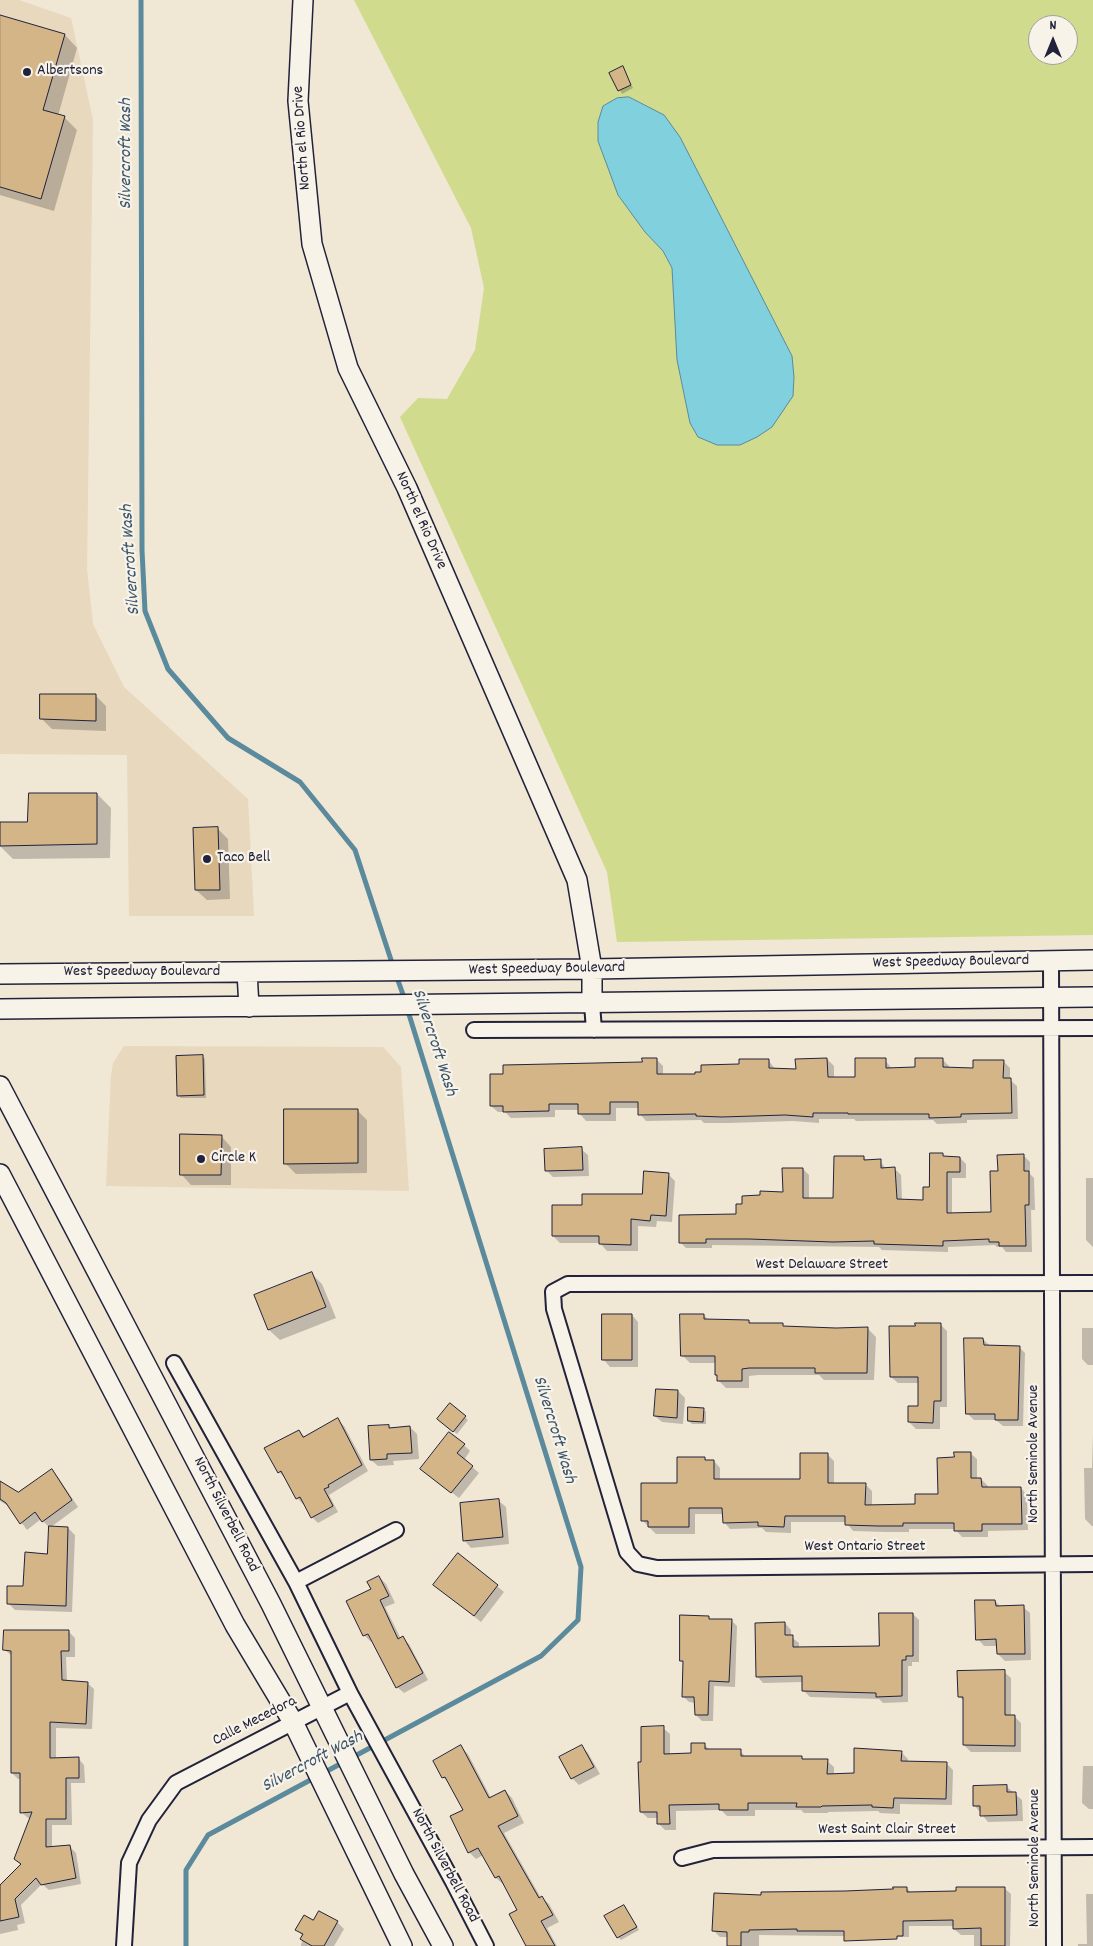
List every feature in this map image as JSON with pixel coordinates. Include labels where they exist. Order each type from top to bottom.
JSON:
[{"type":"main road","name":"North el Rio Drive","points":[[303,0],[298,101],[312,244],[348,368],[407,488],[577,880],[592,970],[592,1004]]},
{"type":"main road","name":"West Speedway Boulevard","points":[[0,974],[592,970],[1093,960]]},
{"type":"main road","points":[[247,972],[248,1007]]},
{"type":"main road","points":[[0,1009],[438,1006],[1093,997]]},
{"type":"main road","name":"North Silverbell Road","points":[[0,1086],[271,1604],[404,1874],[444,1946]]},
{"type":"main road","points":[[0,1174],[235,1625],[293,1722],[402,1946]]},
{"type":"street","name":"North Seminole Avenue","points":[[1051,961],[1054,1946]]},
{"type":"street","name":"North el Rio Drive","points":[[592,1004],[594,1030]]},
{"type":"street","points":[[474,1030],[1093,1028]]},
{"type":"street","name":"West Delaware Street","points":[[638,1564],[627,1552],[554,1309],[552,1292],[568,1284],[1093,1283]]},
{"type":"street","name":"North Silverbell Road","points":[[174,1363],[296,1582],[350,1693],[390,1764],[486,1946]]},
{"type":"street","points":[[296,1582],[396,1530]]},
{"type":"street","name":"West Ontario Street","points":[[638,1564],[657,1568],[1093,1564]]},
{"type":"street","name":"Calle Mecedora","points":[[124,1946],[129,1863],[149,1820],[176,1783],[350,1693]]},
{"type":"street","name":"West Saint Clair Street","points":[[682,1858],[713,1850],[1093,1847]]},
{"type":"shaded area","points":[[0,0],[19,0],[71,18],[93,120],[87,569],[93,624],[124,687],[248,799],[254,916],[129,916],[127,755],[0,754]]},
{"type":"shaded area","points":[[124,1046],[383,1047],[401,1067],[409,1191],[106,1186],[111,1075],[113,1063]]},
{"type":"green space","points":[[354,0],[1093,0],[1093,935],[617,942],[607,872],[400,417],[418,398],[447,399],[475,350],[484,288],[471,228]]},
{"type":"water","points":[[629,97],[664,115],[680,137],[792,356],[793,396],[772,427],[740,445],[717,445],[698,437],[690,423],[677,360],[672,268],[663,251],[645,232],[618,195],[598,141],[598,122],[603,106],[617,98]]},
{"type":"building","name":"Albertsons","points":[[0,15],[65,34],[43,110],[65,116],[41,199],[0,187]]},
{"type":"building","points":[[623,66],[631,85],[618,91],[609,73]]},
{"type":"building","points":[[40,694],[96,694],[96,721],[40,719]]},
{"type":"building","points":[[29,793],[97,793],[97,844],[0,846],[0,822],[27,822]]},
{"type":"building","name":"Taco Bell","points":[[218,827],[220,890],[195,890],[193,828]]},
{"type":"building","points":[[203,1055],[204,1095],[177,1096],[176,1056]]},
{"type":"building","points":[[642,1058],[657,1058],[657,1074],[695,1074],[695,1072],[701,1072],[701,1065],[739,1064],[739,1059],[769,1059],[769,1068],[796,1069],[795,1059],[827,1058],[828,1077],[855,1077],[855,1058],[886,1058],[886,1068],[915,1067],[915,1058],[943,1058],[943,1067],[973,1068],[973,1060],[1004,1060],[1003,1078],[1011,1078],[1012,1113],[961,1114],[961,1117],[929,1118],[929,1114],[848,1113],[813,1113],[813,1117],[785,1115],[722,1117],[696,1116],[696,1114],[638,1115],[638,1102],[610,1102],[610,1114],[578,1114],[578,1104],[549,1104],[549,1111],[503,1112],[503,1106],[490,1106],[490,1074],[503,1074],[503,1065],[642,1062]]},
{"type":"building","points":[[284,1109],[358,1109],[358,1163],[284,1164]]},
{"type":"building","name":"Circle K","points":[[180,1134],[222,1135],[221,1175],[180,1175]]},
{"type":"building","points":[[582,1147],[583,1170],[545,1171],[544,1149]]},
{"type":"building","points":[[930,1153],[943,1153],[943,1156],[960,1157],[960,1172],[947,1172],[947,1213],[991,1212],[990,1171],[998,1171],[997,1155],[1024,1154],[1024,1171],[1029,1171],[1029,1205],[1025,1205],[1026,1246],[999,1246],[999,1242],[989,1242],[989,1239],[943,1241],[943,1246],[874,1244],[874,1241],[833,1242],[749,1239],[706,1239],[706,1243],[679,1243],[679,1215],[736,1214],[736,1204],[742,1204],[742,1196],[760,1195],[760,1191],[783,1192],[782,1168],[803,1168],[803,1198],[833,1198],[834,1156],[864,1156],[864,1160],[881,1159],[881,1168],[895,1167],[897,1199],[923,1200],[923,1187],[929,1187]]},
{"type":"building","points":[[644,1171],[669,1173],[666,1216],[651,1215],[650,1221],[631,1219],[631,1245],[599,1244],[599,1236],[552,1236],[552,1205],[582,1205],[582,1194],[642,1194]]},
{"type":"building","points":[[312,1272],[326,1307],[268,1330],[254,1295]]},
{"type":"building","points":[[602,1314],[632,1314],[632,1360],[602,1360]]},
{"type":"building","points":[[680,1314],[704,1314],[704,1319],[749,1320],[749,1323],[783,1323],[783,1326],[868,1327],[867,1373],[815,1373],[815,1368],[749,1368],[742,1369],[742,1381],[717,1381],[717,1375],[715,1375],[715,1356],[681,1356]]},
{"type":"building","points":[[915,1323],[941,1323],[941,1401],[934,1401],[933,1423],[908,1422],[908,1406],[918,1406],[918,1377],[890,1377],[889,1326],[915,1326]]},
{"type":"building","points":[[964,1338],[983,1338],[984,1345],[1020,1346],[1018,1420],[995,1420],[995,1414],[966,1414]]},
{"type":"building","points":[[656,1389],[678,1390],[677,1418],[654,1416]]},
{"type":"building","points":[[450,1403],[466,1416],[453,1432],[437,1419]]},
{"type":"building","points":[[688,1407],[704,1408],[703,1422],[688,1421]]},
{"type":"building","points":[[338,1418],[362,1465],[324,1489],[333,1506],[311,1518],[300,1497],[296,1499],[281,1471],[278,1473],[264,1448],[299,1430],[303,1437]]},
{"type":"building","points":[[389,1425],[389,1428],[410,1426],[412,1453],[387,1454],[387,1459],[370,1460],[368,1426]]},
{"type":"building","points":[[449,1432],[465,1444],[457,1453],[473,1466],[451,1493],[420,1469]]},
{"type":"building","points":[[954,1452],[971,1452],[971,1478],[981,1478],[982,1487],[1021,1487],[1022,1524],[982,1524],[982,1531],[954,1531],[954,1523],[903,1523],[903,1526],[845,1525],[845,1516],[785,1516],[784,1527],[758,1526],[758,1522],[723,1523],[722,1508],[689,1508],[689,1527],[648,1527],[648,1521],[641,1521],[641,1483],[677,1483],[677,1457],[705,1457],[705,1460],[714,1460],[714,1479],[800,1479],[800,1453],[828,1453],[828,1483],[866,1483],[865,1505],[915,1504],[915,1494],[938,1494],[937,1458],[954,1457]]},
{"type":"building","points":[[52,1469],[72,1500],[42,1522],[35,1512],[20,1524],[6,1503],[0,1499],[0,1481],[18,1492]]},
{"type":"building","points":[[499,1499],[503,1537],[463,1541],[460,1503]]},
{"type":"building","points":[[49,1526],[68,1527],[66,1606],[7,1604],[7,1586],[23,1586],[25,1552],[47,1554]]},
{"type":"building","points":[[458,1553],[498,1585],[474,1616],[433,1585]]},
{"type":"building","points":[[379,1576],[389,1596],[380,1600],[398,1639],[403,1636],[423,1673],[396,1688],[368,1634],[363,1636],[346,1601],[371,1589],[367,1582]]},
{"type":"building","points":[[975,1600],[995,1600],[996,1606],[1024,1605],[1025,1654],[997,1654],[996,1639],[976,1640]]},
{"type":"building","points":[[879,1613],[913,1613],[913,1656],[906,1656],[906,1660],[902,1660],[902,1696],[876,1697],[876,1693],[802,1691],[802,1676],[756,1677],[755,1623],[785,1622],[785,1635],[793,1635],[793,1647],[879,1646]]},
{"type":"building","points":[[680,1615],[709,1616],[709,1619],[732,1619],[729,1682],[709,1681],[708,1715],[695,1715],[694,1697],[682,1697],[683,1661],[680,1661]]},
{"type":"building","points":[[4,1630],[69,1630],[69,1651],[61,1651],[62,1680],[88,1682],[86,1724],[50,1722],[50,1758],[79,1757],[79,1778],[66,1778],[66,1819],[46,1819],[46,1847],[70,1845],[76,1878],[41,1885],[36,1878],[15,1899],[19,1917],[0,1921],[0,1885],[21,1864],[14,1859],[32,1812],[20,1813],[20,1773],[11,1773],[11,1651],[3,1650]]},
{"type":"building","points":[[1005,1670],[1005,1715],[1015,1715],[1015,1746],[963,1745],[963,1697],[958,1697],[957,1671]]},
{"type":"building","points":[[664,1726],[664,1754],[691,1753],[691,1743],[705,1743],[705,1749],[741,1749],[741,1756],[802,1756],[802,1759],[828,1759],[827,1774],[854,1773],[854,1748],[902,1751],[901,1761],[947,1762],[946,1799],[894,1798],[893,1808],[872,1807],[872,1805],[796,1807],[797,1803],[748,1803],[748,1810],[719,1810],[719,1804],[669,1805],[670,1824],[657,1824],[657,1812],[640,1812],[638,1762],[641,1762],[641,1727]]},
{"type":"building","points":[[461,1745],[489,1798],[505,1790],[518,1816],[498,1826],[539,1898],[542,1896],[553,1915],[541,1921],[555,1946],[526,1946],[509,1914],[517,1910],[499,1876],[495,1878],[478,1848],[468,1853],[450,1816],[463,1810],[445,1777],[442,1778],[433,1761]]},
{"type":"building","points":[[582,1745],[594,1767],[571,1779],[559,1757]]},
{"type":"building","points":[[1007,1785],[1007,1792],[1016,1792],[1017,1815],[980,1816],[980,1806],[973,1806],[973,1786]]},
{"type":"building","points":[[893,1887],[907,1887],[907,1892],[956,1891],[956,1887],[1005,1887],[1005,1946],[981,1946],[981,1928],[953,1929],[953,1920],[903,1921],[903,1936],[897,1936],[897,1939],[844,1941],[844,1931],[797,1931],[797,1929],[749,1930],[749,1932],[741,1932],[741,1946],[727,1946],[727,1932],[712,1931],[714,1893],[761,1895],[761,1892],[845,1891],[893,1889]]},
{"type":"building","points":[[624,1905],[637,1927],[617,1938],[604,1916]]},
{"type":"building","points":[[319,1911],[338,1921],[324,1946],[312,1946],[300,1939],[303,1934],[295,1930],[304,1915],[313,1920]]},
{"type":"waterway","name":"Silvercroft Wash","points":[[141,0],[142,550],[145,611],[168,669],[228,738],[300,782],[355,850],[393,966]]},
{"type":"waterway","name":"Silvercroft Wash","points":[[396,975],[405,1000]]},
{"type":"waterway","name":"Silvercroft Wash","points":[[186,1946],[186,1870],[208,1835],[541,1656],[578,1620],[581,1567],[407,1008]]},
{"type":"place","name":"Albertsons","points":[[27,72]]},
{"type":"place","name":"Taco Bell","points":[[207,859]]},
{"type":"place","name":"Circle K","points":[[201,1159]]}]
